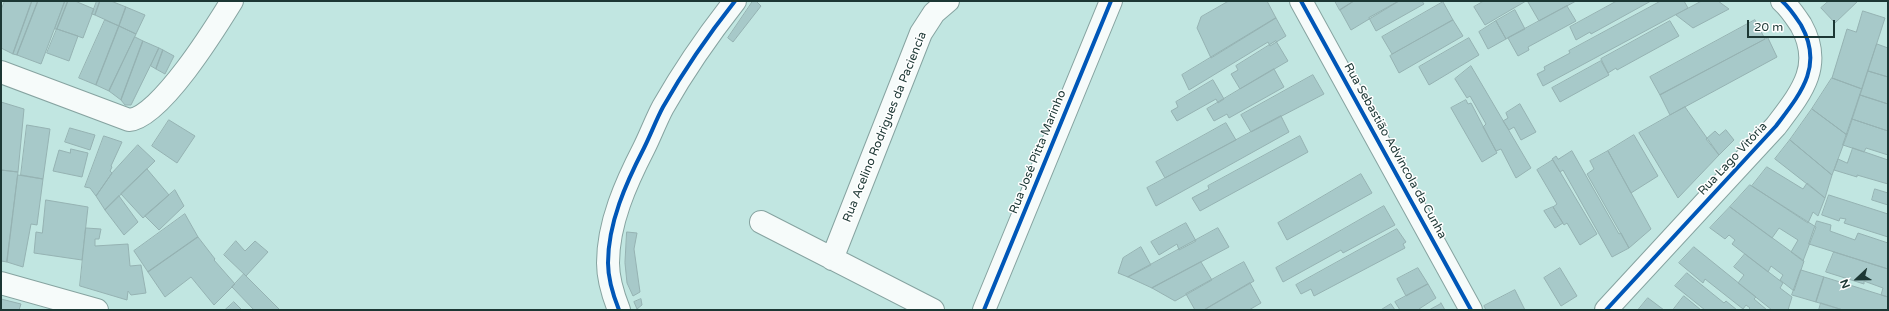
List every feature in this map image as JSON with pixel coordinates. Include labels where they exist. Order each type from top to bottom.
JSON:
[{"type":"street","points":[[1,72],[129,120],[136,118],[157,104],[178,79],[213,32],[232,1]]},
{"type":"street","points":[[619,310],[611,288],[608,263],[610,237],[619,205],[632,171],[663,108],[684,74],[734,1]]},
{"type":"street","name":"Rua Acelino Rodrigues da Paciencia","points":[[832,259],[921,33],[934,13],[948,1]]},
{"type":"street","name":"Rua José Pitta Marinho","points":[[984,310],[1111,1]]},
{"type":"street","name":"Rua Sebastião Advíncola da Cunha","points":[[1301,1],[1471,310]]},
{"type":"street","name":"Rua Lago Vitória","points":[[1606,310],[1776,126],[1797,99],[1808,76],[1811,52],[1806,35],[1794,13],[1782,1]]},
{"type":"street","points":[[760,222],[933,310]]},
{"type":"street","points":[[1,283],[97,310]]},
{"type":"building","points":[[5,1],[32,1],[13,54],[1,48],[1,10]]},
{"type":"building","points":[[32,1],[38,1],[17,55],[13,54]]},
{"type":"building","points":[[38,1],[65,1],[41,64],[17,55]]},
{"type":"building","points":[[65,1],[68,1],[57,29],[55,29]]},
{"type":"building","points":[[68,1],[75,1],[94,9],[83,38],[57,29]]},
{"type":"building","points":[[97,1],[100,1],[95,15],[92,14]]},
{"type":"building","points":[[100,1],[111,1],[126,7],[119,26],[95,15]]},
{"type":"building","points":[[753,1],[756,1],[761,6],[733,42],[728,38]]},
{"type":"building","points":[[1229,1],[1267,1],[1276,18],[1211,58],[1197,28],[1201,17]]},
{"type":"building","points":[[1335,1],[1354,1],[1340,10]]},
{"type":"building","points":[[1354,1],[1399,1],[1351,30],[1340,10]]},
{"type":"building","points":[[1399,1],[1422,1],[1424,4],[1376,31],[1369,18]]},
{"type":"building","points":[[1484,1],[1526,1],[1485,25],[1474,7]]},
{"type":"building","points":[[1576,1],[1539,21],[1528,2]]},
{"type":"building","points":[[1617,1],[1651,1],[1591,34],[1590,32],[1576,40],[1570,27]]},
{"type":"building","points":[[1661,1],[1684,1],[1688,8],[1543,86],[1537,74],[1545,70],[1544,67],[1570,53],[1569,51]]},
{"type":"building","points":[[1702,1],[1718,1],[1729,9],[1693,28],[1676,15]]},
{"type":"building","points":[[1829,1],[1858,1],[1835,23],[1821,8]]},
{"type":"building","points":[[1443,2],[1453,20],[1392,54],[1382,37]]},
{"type":"building","points":[[1567,6],[1576,21],[1528,47],[1529,50],[1518,56],[1508,38]]},
{"type":"building","points":[[126,7],[145,15],[136,34],[119,26]]},
{"type":"building","points":[[1515,10],[1525,29],[1506,39],[1496,21]]},
{"type":"building","points":[[1863,11],[1885,18],[1862,89],[1832,78],[1847,29],[1856,32]]},
{"type":"building","points":[[1276,18],[1286,36],[1270,46],[1268,42],[1189,90],[1182,75]]},
{"type":"building","points":[[105,20],[119,26],[96,85],[79,78]]},
{"type":"building","points":[[1453,20],[1463,36],[1399,73],[1390,56]]},
{"type":"building","points":[[1755,20],[1765,39],[1660,95],[1650,77]]},
{"type":"building","points":[[1496,21],[1506,39],[1488,49],[1479,32]]},
{"type":"building","points":[[1670,21],[1679,36],[1617,70],[1616,68],[1608,73],[1601,59]]},
{"type":"building","points":[[119,26],[136,34],[109,91],[96,85]]},
{"type":"building","points":[[57,29],[78,36],[69,61],[47,53]]},
{"type":"building","points":[[135,37],[143,41],[121,100],[109,91]]},
{"type":"building","points":[[1469,38],[1479,55],[1429,85],[1419,67]]},
{"type":"building","points":[[1768,38],[1777,57],[1670,115],[1660,95]]},
{"type":"building","points":[[143,41],[159,48],[131,105],[125,105],[121,100]]},
{"type":"building","points":[[1276,41],[1288,61],[1240,89],[1231,74],[1238,70],[1236,66]]},
{"type":"building","points":[[1877,44],[1888,48],[1888,77],[1868,71]]},
{"type":"building","points":[[159,48],[163,50],[156,69],[151,66]]},
{"type":"building","points":[[163,50],[174,56],[165,74],[156,69]]},
{"type":"building","points":[[1601,61],[1609,75],[1560,102],[1552,88]]},
{"type":"building","points":[[1471,66],[1531,168],[1516,178],[1501,149],[1496,151],[1483,127],[1486,124],[1470,96],[1467,98],[1455,79]]},
{"type":"building","points":[[1274,69],[1284,87],[1229,118],[1227,114],[1214,121],[1207,109]]},
{"type":"building","points":[[1868,71],[1888,77],[1888,104],[1860,95]]},
{"type":"building","points":[[1313,75],[1324,94],[1251,132],[1241,115]]},
{"type":"building","points":[[1832,78],[1862,89],[1847,135],[1812,109]]},
{"type":"building","points":[[1213,80],[1224,99],[1218,103],[1216,99],[1177,121],[1171,111],[1178,107],[1176,102]]},
{"type":"building","points":[[1860,95],[1888,104],[1888,131],[1852,119]]},
{"type":"building","points":[[1466,100],[1468,104],[1471,103],[1497,153],[1482,162],[1451,108]]},
{"type":"building","points":[[1,102],[24,109],[18,172],[1,170]]},
{"type":"building","points":[[1520,104],[1536,132],[1521,140],[1514,127],[1509,130],[1503,121],[1508,118],[1506,113]]},
{"type":"building","points":[[1685,107],[1719,155],[1678,198],[1639,133]]},
{"type":"building","points":[[1812,109],[1847,135],[1832,175],[1790,140]]},
{"type":"building","points":[[1281,116],[1289,132],[1156,206],[1147,188]]},
{"type":"building","points":[[1852,119],[1888,131],[1888,155],[1866,148],[1864,152],[1843,145]]},
{"type":"building","points":[[169,120],[195,136],[177,163],[152,146]]},
{"type":"building","points":[[1226,123],[1236,140],[1165,178],[1156,162]]},
{"type":"building","points":[[27,125],[50,129],[43,179],[21,175]]},
{"type":"building","points":[[70,128],[95,135],[90,150],[65,142]]},
{"type":"building","points":[[1726,130],[1734,140],[1719,155],[1706,139],[1715,131],[1719,135]]},
{"type":"building","points":[[1634,135],[1658,176],[1631,193],[1608,151]]},
{"type":"building","points":[[104,136],[122,142],[111,166],[110,171],[112,173],[96,196],[90,188],[85,187]]},
{"type":"building","points":[[1300,136],[1308,152],[1200,211],[1192,198],[1209,189],[1208,186]]},
{"type":"building","points":[[1790,140],[1832,175],[1825,198],[1775,159]]},
{"type":"building","points":[[138,145],[155,161],[105,210],[96,196],[112,173]]},
{"type":"building","points":[[1853,148],[1888,160],[1888,184],[1834,170],[1838,159],[1847,163]]},
{"type":"building","points":[[71,149],[88,153],[82,177],[53,171],[59,150],[70,153]]},
{"type":"building","points":[[1572,151],[1619,234],[1621,233],[1629,248],[1612,257],[1563,170],[1560,172],[1552,159],[1556,156],[1558,159]]},
{"type":"building","points":[[1608,151],[1651,229],[1629,248],[1587,174],[1594,169],[1590,161]]},
{"type":"building","points":[[1553,160],[1597,234],[1580,245],[1567,223],[1564,225],[1553,207],[1557,204],[1537,170]]},
{"type":"building","points":[[1767,167],[1803,189],[1807,183],[1825,198],[1818,216],[1813,212],[1808,223],[1752,186]]},
{"type":"building","points":[[147,169],[169,195],[143,218],[121,194]]},
{"type":"building","points":[[1,170],[18,172],[7,262],[1,261]]},
{"type":"building","points":[[1361,174],[1372,193],[1287,240],[1278,223]]},
{"type":"building","points":[[18,175],[43,179],[37,225],[31,224],[23,267],[7,262]]},
{"type":"building","points":[[1750,185],[1816,227],[1803,261],[1791,252],[1798,240],[1779,228],[1772,238],[1730,207]]},
{"type":"building","points":[[1875,189],[1888,193],[1888,205],[1872,200]]},
{"type":"building","points":[[175,190],[184,206],[159,230],[145,216]]},
{"type":"building","points":[[1829,195],[1888,214],[1888,237],[1844,223],[1846,219],[1840,218],[1839,221],[1822,215]]},
{"type":"building","points":[[119,196],[138,222],[124,235],[105,210]]},
{"type":"building","points":[[46,200],[88,207],[82,260],[34,253],[36,232],[42,233]]},
{"type":"building","points":[[1384,206],[1395,225],[1343,253],[1341,250],[1283,282],[1276,268]]},
{"type":"building","points":[[1553,207],[1563,223],[1555,228],[1544,211]]},
{"type":"building","points":[[1730,207],[1804,261],[1794,291],[1780,280],[1783,275],[1771,266],[1768,272],[1732,244],[1735,240],[1729,235],[1725,239],[1710,228]]},
{"type":"building","points":[[185,214],[198,237],[148,272],[134,251]]},
{"type":"building","points":[[1817,221],[1831,225],[1830,231],[1855,240],[1858,233],[1888,243],[1888,269],[1809,244]]},
{"type":"building","points":[[1186,223],[1196,241],[1179,250],[1177,244],[1159,255],[1151,242]]},
{"type":"building","points":[[86,228],[101,229],[99,239],[95,239],[95,246],[128,244],[130,266],[141,265],[146,293],[131,295],[128,291],[127,300],[80,286]]},
{"type":"building","points":[[1218,228],[1229,247],[1152,288],[1128,277]]},
{"type":"building","points":[[1397,229],[1406,242],[1403,244],[1405,248],[1314,296],[1311,289],[1301,294],[1296,285]]},
{"type":"building","points":[[627,232],[637,233],[634,249],[640,292],[633,296],[627,283],[625,263]]},
{"type":"building","points":[[198,237],[215,259],[214,260],[235,284],[214,305],[191,277],[165,297],[148,272]]},
{"type":"building","points":[[236,241],[245,251],[255,241],[268,252],[246,276],[224,255]]},
{"type":"building","points":[[1141,247],[1151,265],[1128,277],[1118,273],[1123,258]]},
{"type":"building","points":[[1694,247],[1756,297],[1754,299],[1767,310],[1748,310],[1750,308],[1746,305],[1743,309],[1705,279],[1703,283],[1679,263]]},
{"type":"building","points":[[1834,252],[1888,269],[1888,297],[1881,295],[1883,288],[1864,281],[1864,284],[1826,272]]},
{"type":"building","points":[[1745,254],[1783,283],[1780,288],[1792,297],[1788,310],[1772,310],[1738,283],[1744,275],[1734,267]]},
{"type":"building","points":[[1201,262],[1212,280],[1175,301],[1152,288]]},
{"type":"building","points":[[1244,262],[1254,281],[1204,310],[1195,310],[1186,294]]},
{"type":"building","points":[[1418,268],[1428,284],[1406,296],[1397,279]]},
{"type":"building","points":[[1560,268],[1577,296],[1561,306],[1544,278]]},
{"type":"building","points":[[1801,270],[1824,277],[1816,302],[1792,295]]},
{"type":"building","points":[[1687,273],[1724,303],[1726,301],[1737,310],[1705,310],[1675,286]]},
{"type":"building","points":[[244,274],[280,310],[254,310],[232,287]]},
{"type":"building","points":[[1824,277],[1888,297],[1888,310],[1843,310],[1816,302]]},
{"type":"building","points":[[1250,283],[1261,303],[1249,310],[1204,310]]},
{"type":"building","points":[[1428,284],[1436,298],[1419,309],[1420,310],[1400,310],[1395,302]]},
{"type":"building","points":[[1515,290],[1525,310],[1486,310],[1484,306]]},
{"type":"building","points":[[1684,296],[1701,310],[1673,310]]},
{"type":"building","points":[[1648,298],[1664,310],[1638,310]]},
{"type":"building","points":[[1,299],[21,304],[19,310],[1,310]]},
{"type":"building","points":[[641,299],[642,305],[637,309],[634,302]]},
{"type":"building","points":[[234,302],[242,310],[225,310]]},
{"type":"building","points":[[1441,303],[1445,310],[1429,310],[1440,304]]},
{"type":"building","points":[[1821,303],[1843,310],[1819,310]]},
{"type":"building","points":[[1391,304],[1395,310],[1381,310]]},
{"type":"cycle path","points":[[619,310],[611,287],[608,263],[611,233],[619,204],[663,107],[697,52],[735,1]]},
{"type":"cycle path","points":[[984,310],[1111,1]]},
{"type":"cycle path","points":[[1301,1],[1471,310]]},
{"type":"cycle path","points":[[1606,310],[1776,126],[1801,90],[1810,66],[1808,40],[1801,25],[1790,9],[1782,1]]}]
